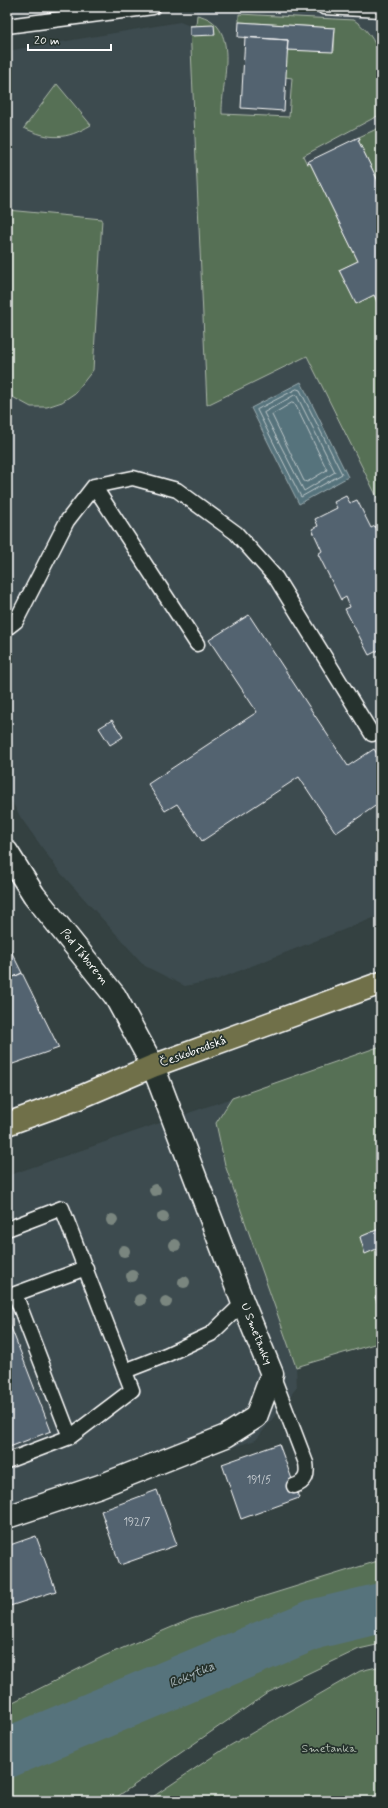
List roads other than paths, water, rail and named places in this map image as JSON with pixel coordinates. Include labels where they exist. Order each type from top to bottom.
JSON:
[{"type":"main road","name":"Českobrodská","points":[[7,1124],[76,1099],[153,1066],[381,983]]},
{"type":"street","name":"Pod Táborem","points":[[7,852],[34,895],[115,996],[153,1066]]},
{"type":"street","name":"U Smetanky","points":[[7,1517],[100,1486],[226,1436],[256,1417],[272,1374],[243,1303],[153,1066]]},
{"type":"lane","points":[[7,26],[152,7]]},
{"type":"lane","points":[[324,7],[381,10]]},
{"type":"lane","points":[[7,628],[16,621],[67,521],[94,486],[133,478],[176,490],[236,533],[276,578],[372,734]]},
{"type":"lane","points":[[94,486],[197,644]]},
{"type":"lane","points":[[7,1229],[62,1208],[126,1371],[132,1390],[70,1437],[7,1461]]},
{"type":"lane","points":[[70,1437],[11,1295],[86,1268]]},
{"type":"lane","points":[[126,1371],[166,1355],[211,1334],[243,1303]]},
{"type":"lane","points":[[272,1374],[306,1463],[308,1472],[307,1478],[303,1482],[294,1486]]},
{"type":"water","points":[[301,382],[348,477],[299,504],[251,408]]},
{"type":"waterway","name":"Rokytka","points":[[7,1753],[315,1624],[381,1608]]},
{"type":"park label","name":"Smetanka","points":[[329,1749]]}]
